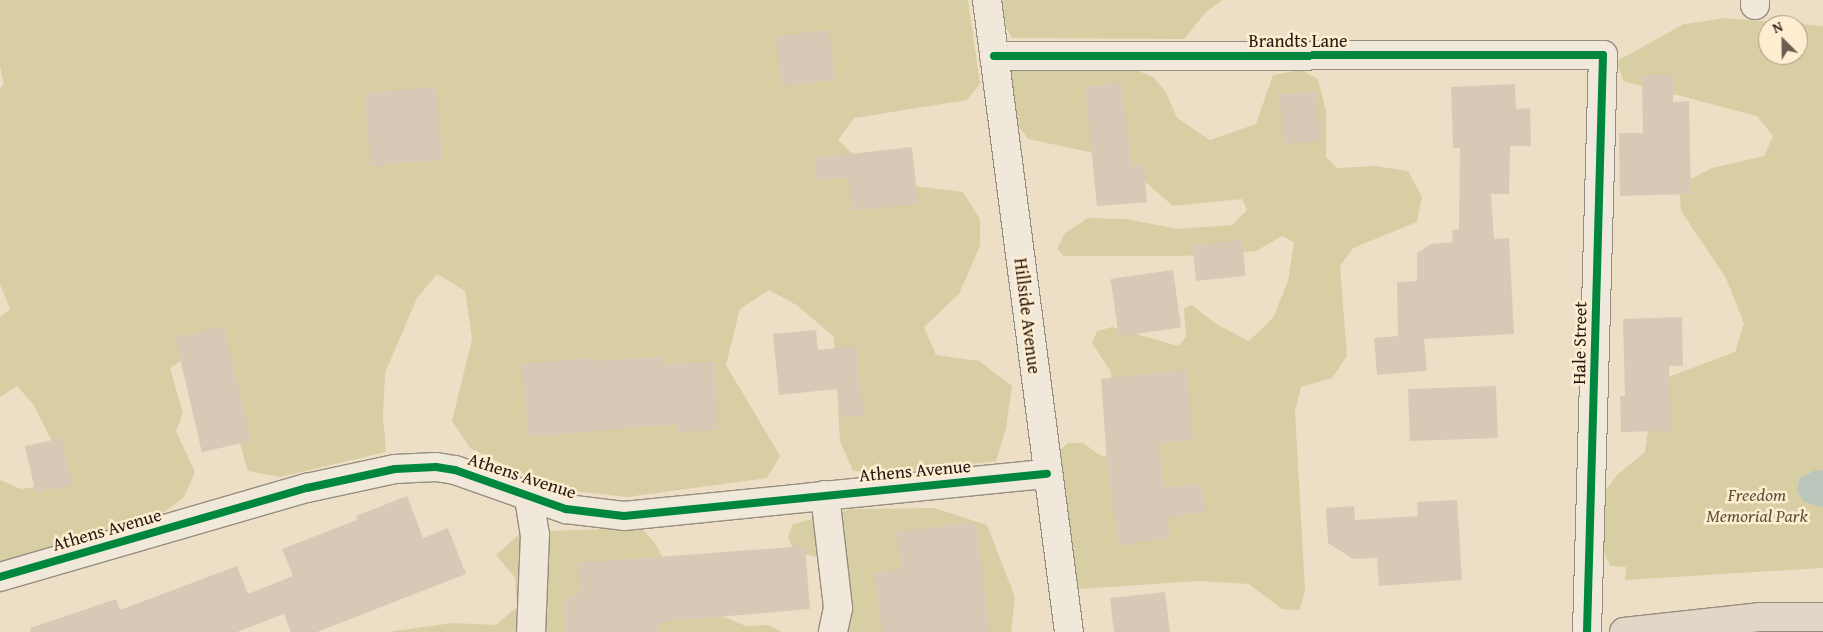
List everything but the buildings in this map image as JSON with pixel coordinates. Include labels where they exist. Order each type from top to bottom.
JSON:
[{"type":"main road","points":[[1624,632],[1759,617],[1823,617]]},
{"type":"street","name":"Hillside Avenue","points":[[987,0],[1069,632]]},
{"type":"street","name":"Brandts Lane","points":[[994,56],[1603,55]]},
{"type":"street","name":"Hale Street","points":[[1587,632],[1603,55]]},
{"type":"street","name":"Athens Avenue","points":[[0,577],[307,488],[395,469],[436,467],[455,470],[529,498],[566,509],[624,516],[1047,474]]},
{"type":"street","points":[[825,495],[838,608],[833,632]]},
{"type":"street","points":[[529,498],[535,534],[531,632]]},
{"type":"green space","points":[[0,0],[968,0],[980,84],[967,100],[854,118],[838,140],[867,168],[898,184],[963,192],[980,219],[980,246],[959,294],[924,327],[936,355],[979,361],[1012,386],[1006,428],[996,461],[892,473],[853,471],[840,441],[834,337],[798,306],[769,290],[740,309],[726,365],[780,456],[767,478],[627,497],[554,489],[470,448],[452,421],[472,339],[465,291],[437,274],[417,298],[385,373],[383,416],[386,452],[280,477],[248,471],[214,357],[200,349],[170,368],[183,413],[176,431],[195,472],[184,497],[163,513],[0,562],[0,480],[21,489],[60,483],[54,445],[33,404],[17,386],[0,397],[0,317],[10,309],[0,284],[0,89],[4,84],[0,66]]},
{"type":"green space","points":[[1002,0],[1223,0],[1206,12],[1184,39],[1012,38],[1006,27]]},
{"type":"green space","name":"Freedom Memorial Park","points":[[1726,18],[1758,21],[1758,65],[1808,65],[1808,25],[1823,26],[1823,568],[1625,580],[1626,567],[1610,566],[1604,552],[1602,495],[1617,475],[1645,452],[1655,382],[1735,352],[1744,324],[1726,278],[1681,211],[1679,185],[1712,168],[1764,156],[1773,136],[1757,116],[1623,81],[1617,61],[1684,24]]},
{"type":"green space","points":[[1011,67],[1129,67],[1153,77],[1166,92],[1177,118],[1210,140],[1256,124],[1273,75],[1301,70],[1318,79],[1326,111],[1326,157],[1337,168],[1376,166],[1408,171],[1422,197],[1417,222],[1353,248],[1340,266],[1347,356],[1332,378],[1301,387],[1295,412],[1305,591],[1299,610],[1282,609],[1249,584],[1198,581],[1080,589],[1068,572],[1059,451],[1068,443],[1083,443],[1100,455],[1123,461],[1112,409],[1111,372],[1092,343],[1097,331],[1112,327],[1178,346],[1186,337],[1184,308],[1192,305],[1216,324],[1249,341],[1273,318],[1288,281],[1294,242],[1282,236],[1256,251],[1181,256],[1064,256],[1057,249],[1065,233],[1088,218],[1126,219],[1178,229],[1232,225],[1247,210],[1242,199],[1173,206],[1118,158],[1028,139],[1014,120],[1007,79]]},
{"type":"green space","points":[[934,508],[987,525],[1015,597],[1011,632],[841,632],[850,614],[850,576],[820,557],[795,553],[788,537],[793,524],[852,509]]},
{"type":"green space","points":[[642,529],[655,543],[674,579],[702,608],[746,626],[768,625],[782,632],[387,632],[453,623],[496,625],[517,607],[515,578],[496,555],[517,536],[548,531]]},
{"type":"shaded area","points":[[1816,470],[1823,471],[1823,506],[1820,507],[1803,501],[1797,490],[1800,478]]},
{"type":"cycle path","points":[[994,56],[1603,55],[1587,632]]},
{"type":"cycle path","points":[[0,577],[307,488],[395,469],[436,467],[455,470],[566,509],[624,516],[1047,474]]}]
